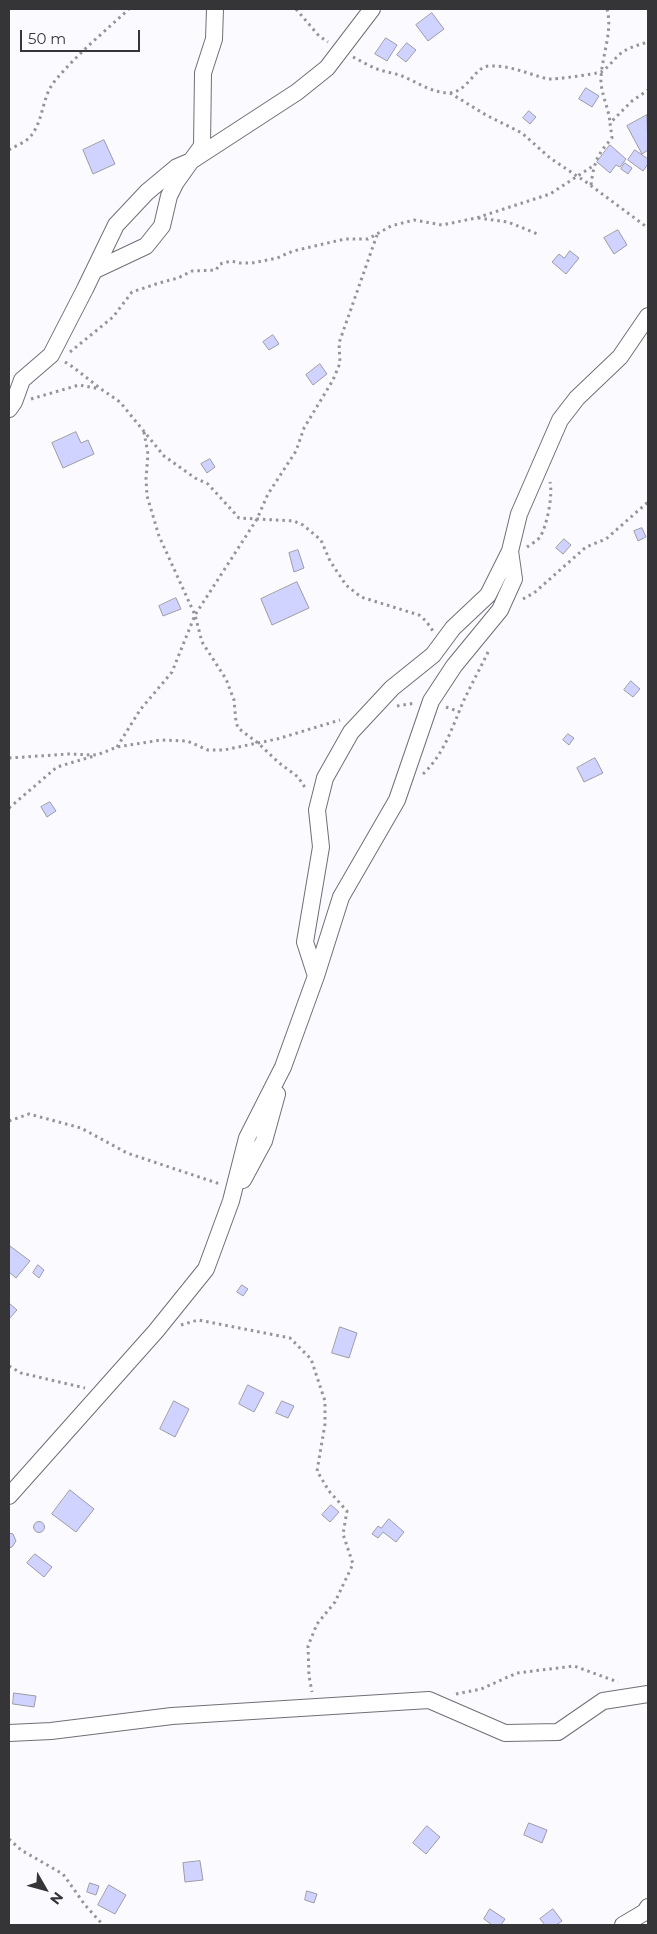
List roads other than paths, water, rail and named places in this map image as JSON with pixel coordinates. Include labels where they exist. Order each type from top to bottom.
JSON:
[{"type":"street","points":[[94,270],[146,246],[162,226],[169,196],[176,182],[202,146],[203,73],[214,39],[215,9]]},
{"type":"street","points":[[11,406],[22,380],[55,357],[116,225],[147,192],[177,167],[191,161],[297,92],[327,68],[372,9]]},
{"type":"street","points":[[316,976],[305,942],[321,847],[316,810],[325,778],[335,758],[350,732],[392,688],[420,667],[437,650],[452,628],[488,595],[511,554],[519,514],[560,420],[577,398],[620,357],[648,316]]},
{"type":"street","points":[[9,1496],[156,1332],[206,1269],[233,1195],[264,1141],[275,1103],[282,1067],[316,976],[341,897],[397,800],[431,702],[454,666],[500,610],[514,578],[511,554]]},
{"type":"street","points":[[9,1733],[51,1731],[172,1716],[429,1700],[505,1733],[558,1732],[603,1700],[648,1694]]},
{"type":"street","points":[[623,1925],[645,1912],[648,1907]]}]
